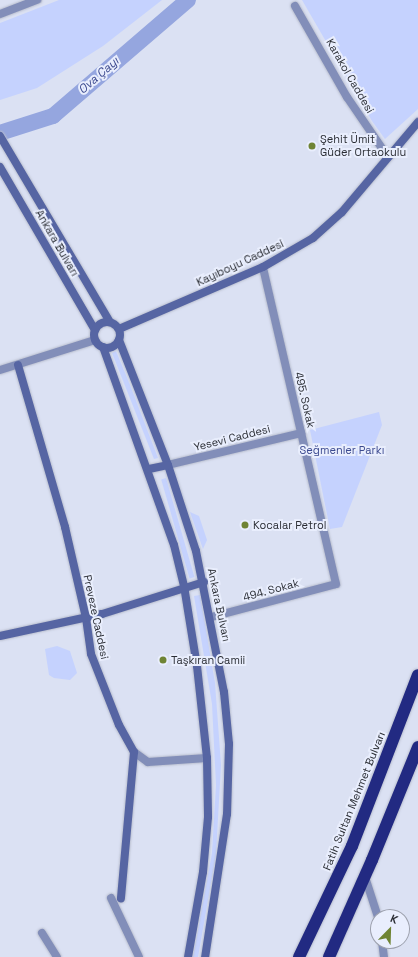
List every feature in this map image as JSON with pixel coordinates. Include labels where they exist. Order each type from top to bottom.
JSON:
[{"type":"highway","name":"Fatih Sultan Mehmet Bulvarı","points":[[300,957],[352,846],[418,675]]},
{"type":"highway","points":[[329,957],[365,877],[418,747]]},
{"type":"main road","name":"Kayıboyu Caddesi","points":[[119,329],[263,267],[297,249],[326,228],[418,122]]},
{"type":"main road","name":"Ankara Bulvarı","points":[[0,136],[110,322],[119,329],[119,340],[168,465],[204,582],[228,723],[229,775],[219,879],[205,957]]},
{"type":"main road","name":"Ankara Bulvarı","points":[[0,167],[94,330],[95,340]]},
{"type":"main road","points":[[94,330],[100,324],[110,322]]},
{"type":"main road","points":[[95,340],[103,347],[148,469],[184,586],[207,758],[207,835],[188,957]]},
{"type":"main road","points":[[103,347],[114,346],[119,340]]},
{"type":"main road","name":"Preveze Caddesi","points":[[18,365],[65,528],[86,618],[91,654],[119,725],[134,752]]},
{"type":"main road","points":[[148,469],[168,465]]},
{"type":"main road","points":[[0,636],[86,618],[184,586],[204,582]]},
{"type":"main road","points":[[121,898],[134,752]]},
{"type":"street","points":[[0,14],[37,0]]},
{"type":"street","name":"Karakol Caddesi","points":[[295,6],[348,97],[388,157]]},
{"type":"street","name":"495. Sokak","points":[[263,267],[336,584]]},
{"type":"street","points":[[0,370],[95,340]]},
{"type":"street","name":"Yesevi Caddesi","points":[[168,465],[301,433]]},
{"type":"street","name":"494. Sokak","points":[[211,617],[336,584]]},
{"type":"street","points":[[134,752],[148,762],[207,758]]},
{"type":"street","points":[[365,877],[375,909]]},
{"type":"street","points":[[111,898],[139,957]]},
{"type":"street","points":[[42,933],[57,957]]},
{"type":"green space","points":[[59,0],[162,0],[103,46],[37,88],[0,100],[0,23]]},
{"type":"green space","points":[[302,0],[418,0],[418,109],[385,139],[372,121]]},
{"type":"green space","points":[[116,351],[158,458],[154,459],[112,353]]},
{"type":"green space","name":"Seğmenler Parkı","points":[[379,412],[382,425],[342,527],[330,529],[310,430]]},
{"type":"green space","points":[[166,478],[194,577],[190,578],[161,479]]},
{"type":"green space","points":[[190,512],[199,516],[207,540],[203,549]]},
{"type":"green space","points":[[200,595],[215,683],[221,765],[216,854],[198,957],[193,957],[212,853],[216,785],[212,704],[194,596]]},
{"type":"green space","points":[[57,646],[70,651],[77,673],[70,680],[54,678],[49,675],[45,649]]},
{"type":"waterway","name":"Ova Çayı","points":[[0,133],[53,116],[188,0]]},
{"type":"place","name":"Şehit Ümit Güder Ortaokulu","points":[[312,146]]},
{"type":"place","name":"Kocalar Petrol","points":[[245,525]]},
{"type":"place","name":"Taşkıran Camii","points":[[163,660]]}]
